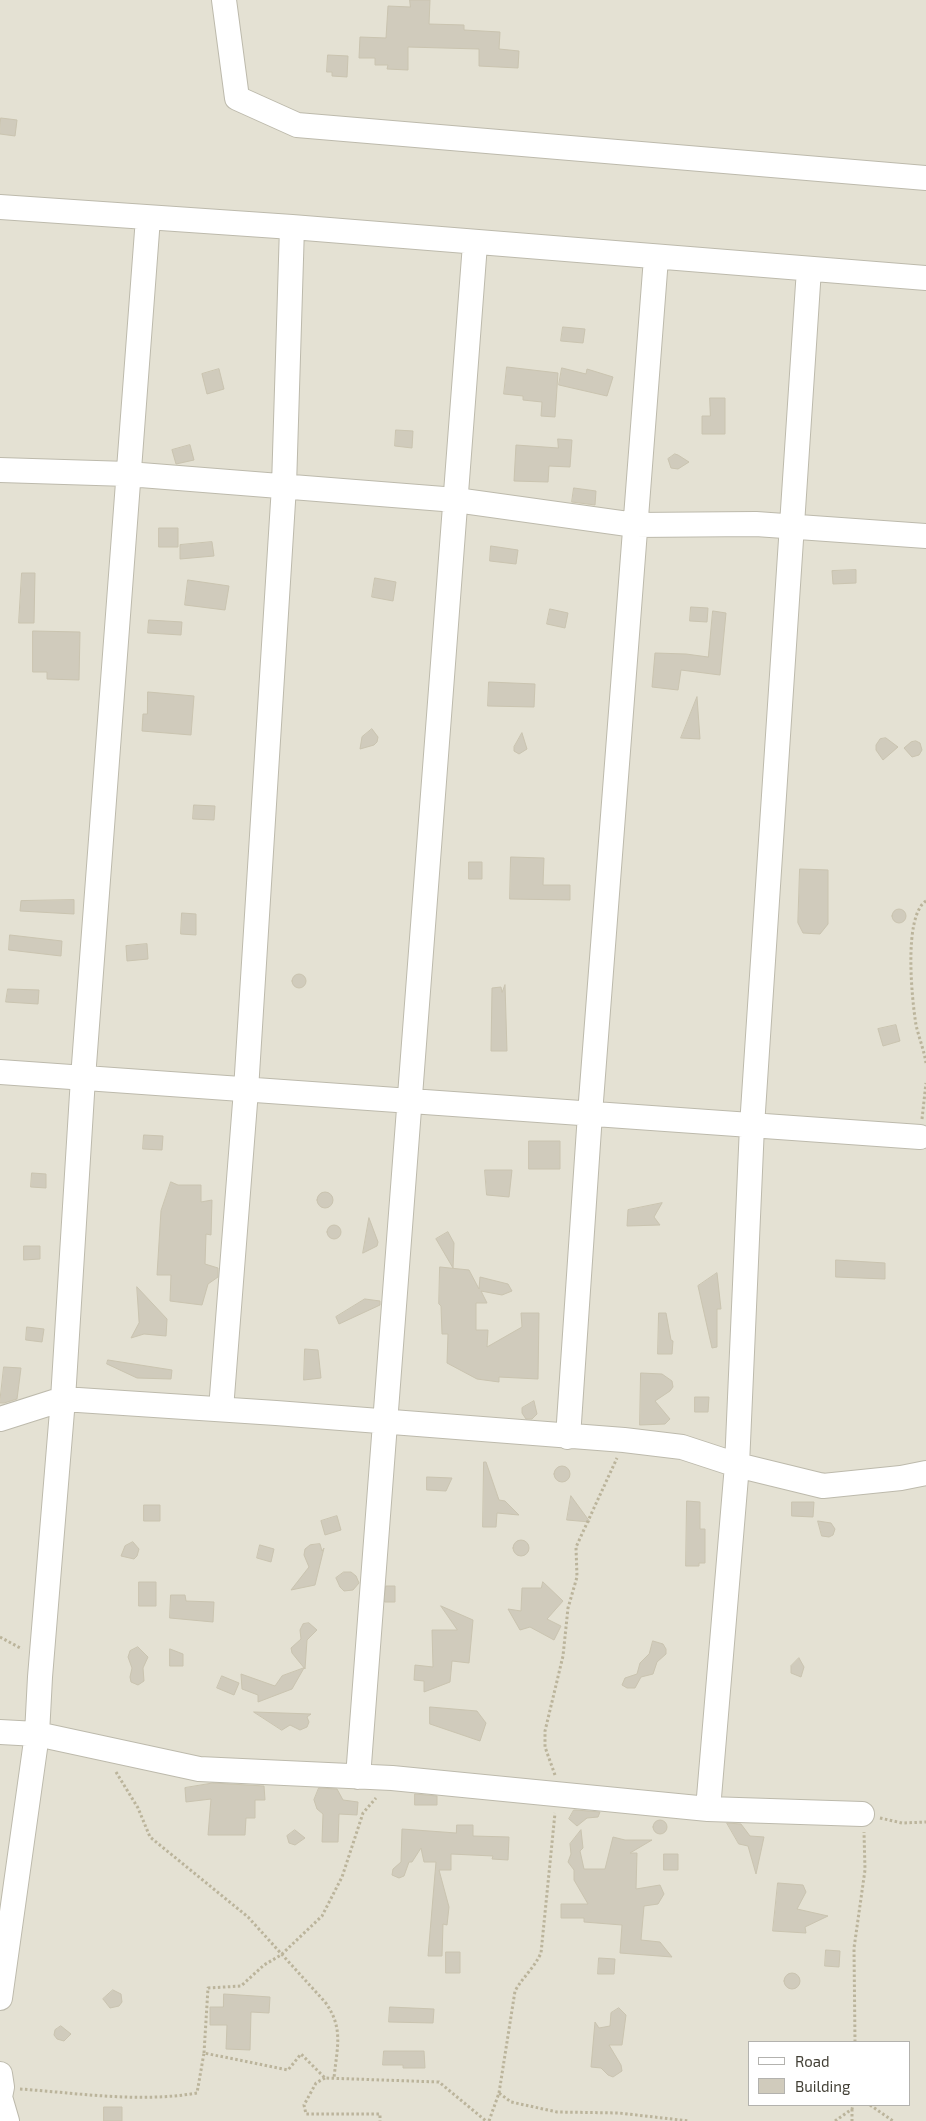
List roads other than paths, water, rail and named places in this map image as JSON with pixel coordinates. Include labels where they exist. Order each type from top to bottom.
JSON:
[{"type":"street","points":[[224,0],[237,98],[297,125],[926,178]]},
{"type":"street","points":[[0,207],[292,227],[475,244],[926,278]]},
{"type":"street","points":[[0,1998],[38,1734],[40,1667],[63,1399],[83,1078],[148,218]]},
{"type":"street","points":[[221,1409],[246,1090],[284,486],[292,227]]},
{"type":"street","points":[[358,1777],[408,1101],[475,244]]},
{"type":"street","points":[[568,1437],[590,1114],[656,258]]},
{"type":"street","points":[[708,1809],[737,1466],[752,1126],[790,526],[809,269]]},
{"type":"street","points":[[0,470],[128,474],[456,500],[635,525],[756,524],[926,536]]},
{"type":"street","points":[[0,1072],[752,1126],[921,1133]]},
{"type":"street","points":[[0,1419],[63,1399],[221,1409],[624,1440],[682,1447],[737,1466],[823,1486],[926,1474]]},
{"type":"street","points":[[0,1732],[38,1734],[199,1769],[392,1778],[708,1809],[862,1814]]},
{"type":"street","points":[[1,2081],[0,2096],[7,2121]]}]
